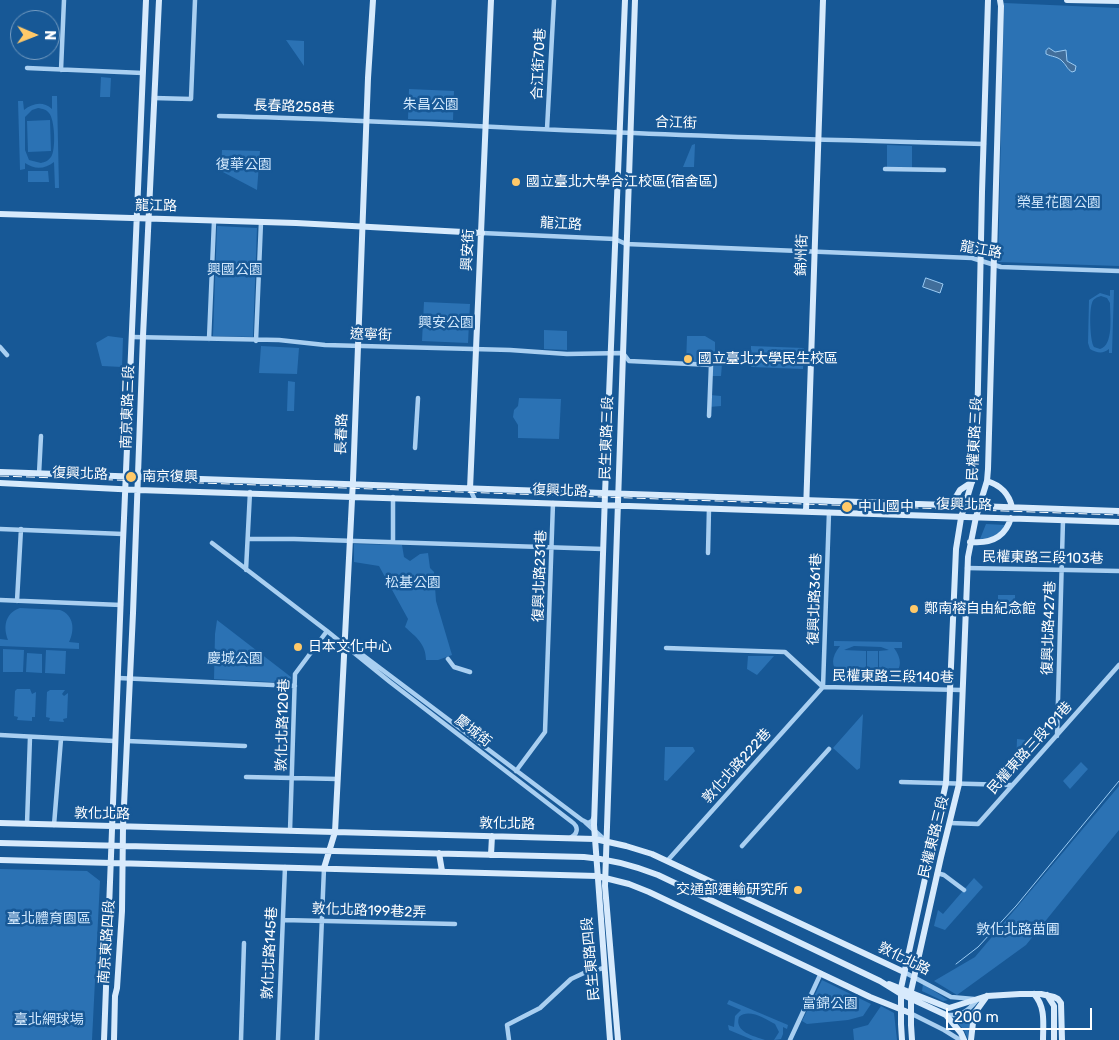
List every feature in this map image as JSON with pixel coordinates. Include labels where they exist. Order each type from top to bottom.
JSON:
[{"type":"main road","name":"南京東路三段","points":[[111,845],[146,0]]},
{"type":"main road","name":"南京東路三段","points":[[123,846],[139,477],[143,336],[159,0]]},
{"type":"main road","name":"長春路","points":[[324,868],[336,832],[373,0]]},
{"type":"main road","name":"興安街","points":[[470,489],[491,0]]},
{"type":"main road","name":"民生東路三段","points":[[597,876],[594,814],[604,494],[624,0]]},
{"type":"main road","name":"民生東路三段","points":[[605,878],[635,0]]},
{"type":"main road","name":"錦州街","points":[[806,512],[823,0]]},
{"type":"main road","name":"民權東路三段","points":[[902,1040],[901,991],[904,972],[948,783],[956,549],[964,505],[972,482],[977,433],[980,250],[988,0]]},
{"type":"main road","name":"民權東路三段","points":[[912,1040],[911,992],[937,873],[960,784],[967,568],[970,542],[987,481],[994,283],[1000,0]]},
{"type":"main road","points":[[1067,0],[1119,1]]},
{"type":"main road","name":"龍江路","points":[[0,214],[214,220],[482,233]]},
{"type":"main road","name":"復興北路","points":[[0,472],[1119,511]]},
{"type":"main road","points":[[987,481],[1002,489],[1009,498],[1012,507]]},
{"type":"main road","points":[[951,505],[960,490],[972,482]]},
{"type":"main road","name":"復興北路","points":[[0,483],[138,490],[250,492],[1119,522]]},
{"type":"main road","points":[[970,542],[981,543],[994,540],[1005,531],[1011,518]]},
{"type":"main road","name":"敦化北路","points":[[0,824],[595,839],[640,850],[668,860],[904,972]]},
{"type":"main road","points":[[491,855],[492,836]]},
{"type":"main road","name":"敦化北路","points":[[0,842],[440,853],[596,858],[606,860],[643,869],[658,875],[901,991],[911,999],[946,1015],[961,1033],[964,1040]]},
{"type":"main road","name":"南京東路四段","points":[[104,1040],[111,845]]},
{"type":"main road","name":"南京東路四段","points":[[114,1040],[115,996],[120,950],[123,846]]},
{"type":"main road","points":[[440,853],[442,871]]},
{"type":"main road","points":[[0,860],[597,876],[649,892],[910,1013]]},
{"type":"main road","name":"民生東路四段","points":[[597,876],[610,1040]]},
{"type":"main road","name":"民生東路四段","points":[[605,878],[618,1040]]},
{"type":"main road","name":"敦化北路","points":[[901,991],[911,992],[949,1008],[987,996],[1034,994],[1047,996]]},
{"type":"main road","points":[[1034,994],[1043,1007],[1043,1040]]},
{"type":"main road","points":[[971,1040],[974,1014],[987,996]]},
{"type":"main road","points":[[1047,996],[1054,1006],[1054,1040]]},
{"type":"main road","points":[[1047,996],[1058,999],[1061,1003],[1062,1040]]},
{"type":"street","points":[[61,70],[64,0]]},
{"type":"street","points":[[154,98],[192,99],[195,0]]},
{"type":"street","name":"合江街70巷","points":[[547,129],[554,0]]},
{"type":"street","points":[[27,68],[142,73]]},
{"type":"street","name":"長春路258巷","points":[[219,116],[302,117],[368,122]]},
{"type":"street","name":"合江街","points":[[368,122],[630,133],[984,144]]},
{"type":"street","points":[[885,169],[944,170]]},
{"type":"street","points":[[209,339],[214,220]]},
{"type":"street","points":[[256,341],[261,222]]},
{"type":"street","name":"龍江路","points":[[482,233],[615,239],[626,244],[972,258],[1001,267],[1119,271]]},
{"type":"street","name":"遼寧街","points":[[132,337],[279,340],[300,344],[510,350],[567,354],[600,354],[610,352],[623,353],[629,361],[711,365],[709,416]]},
{"type":"street","points":[[0,347],[7,355]]},
{"type":"street","points":[[415,448],[418,398]]},
{"type":"street","points":[[39,474],[41,436]]},
{"type":"street","name":"興安街","points":[[470,489],[474,500]]},
{"type":"street","points":[[246,570],[250,492]]},
{"type":"street","points":[[393,497],[393,542]]},
{"type":"street","name":"復興北路231巷","points":[[512,776],[545,732],[553,503]]},
{"type":"street","points":[[708,553],[710,508]]},
{"type":"street","name":"復興北路361巷","points":[[823,687],[830,512]]},
{"type":"street","name":"復興北路427巷","points":[[1057,736],[1064,520]]},
{"type":"street","points":[[0,528],[123,534]]},
{"type":"street","points":[[17,601],[21,529]]},
{"type":"street","points":[[248,539],[603,549]]},
{"type":"street","name":"慶城街","points":[[212,543],[575,824],[576,831],[570,838]]},
{"type":"street","name":"民權東路三段103巷","points":[[967,568],[1119,571]]},
{"type":"street","points":[[0,600],[121,605]]},
{"type":"street","name":"敦化北路120巷","points":[[290,830],[295,674],[327,631]]},
{"type":"street","name":"慶城街","points":[[345,645],[360,653],[585,822],[606,842]]},
{"type":"street","points":[[666,648],[785,652],[823,687]]},
{"type":"street","points":[[448,659],[454,667],[470,672]]},
{"type":"street","name":"民權東路三段191巷","points":[[950,823],[978,824],[1119,666]]},
{"type":"street","points":[[118,678],[295,686]]},
{"type":"street","name":"民權東路三段140巷","points":[[823,687],[962,690]]},
{"type":"street","name":"敦化北路222巷","points":[[668,860],[823,687]]},
{"type":"street","points":[[0,735],[114,741]]},
{"type":"street","points":[[27,824],[30,737]]},
{"type":"street","points":[[54,825],[61,738]]},
{"type":"street","points":[[127,742],[245,746]]},
{"type":"street","points":[[742,846],[829,749]]},
{"type":"street","points":[[246,777],[338,779]]},
{"type":"street","points":[[901,782],[1013,783]]},
{"type":"street","points":[[585,822],[592,821],[594,814]]},
{"type":"street","name":"敦化北路145巷","points":[[278,1040],[285,867]]},
{"type":"street","points":[[316,1040],[324,868]]},
{"type":"street","points":[[937,873],[944,875],[964,890]]},
{"type":"street","name":"敦化北路199巷2弄","points":[[283,920],[456,924]]},
{"type":"street","points":[[241,1040],[244,943]]},
{"type":"street","points":[[509,1040],[507,1024],[540,1008],[571,979],[586,972],[604,968]]},
{"type":"street","name":"敦化北路","points":[[904,972],[951,997],[978,999]]},
{"type":"street","points":[[790,1040],[821,973]]},
{"type":"street","name":"敦化北路","points":[[946,1015],[961,1014],[970,1010],[978,999]]},
{"type":"street","points":[[910,1013],[960,1040]]},
{"type":"green space","name":"榮星花園公園","points":[[1004,3],[1119,8],[1119,266],[998,262]]},
{"type":"green space","points":[[286,40],[304,41],[304,66]]},
{"type":"green space","points":[[101,77],[111,78],[110,97],[100,97]]},
{"type":"green space","name":"朱昌公園","points":[[409,89],[454,91],[453,120],[408,119]]},
{"type":"green space","points":[[52,96],[57,96],[59,188],[55,188],[54,162],[40,168],[32,167],[25,163],[25,169],[20,170],[18,101],[23,101],[24,110],[38,104],[49,106],[52,109]],"holes":[[[44,109],[49,113],[53,122],[54,135],[53,153],[51,157],[41,163],[29,160],[25,150],[25,117],[32,110]]]},
{"type":"green space","points":[[50,120],[51,151],[28,152],[27,121]]},
{"type":"green space","points":[[695,144],[694,167],[683,167],[692,145]]},
{"type":"green space","points":[[887,145],[912,146],[912,168],[887,167]]},
{"type":"green space","name":"復華公園","points":[[222,150],[260,151],[257,190],[221,171]]},
{"type":"green space","points":[[28,171],[48,171],[49,182],[28,182]]},
{"type":"green space","name":"興國公園","points":[[217,226],[257,228],[253,337],[213,336]]},
{"type":"green space","points":[[1110,290],[1114,290],[1112,353],[1109,353],[1109,349],[1104,352],[1098,352],[1090,349],[1088,343],[1089,300],[1100,293],[1110,296]],"holes":[[[1101,296],[1107,298],[1110,303],[1110,329],[1107,342],[1100,349],[1094,347],[1093,344],[1090,319],[1091,307],[1094,299]]]},
{"type":"green space","name":"興安公園","points":[[424,302],[470,304],[468,343],[422,341]]},
{"type":"green space","points":[[544,330],[567,331],[567,350],[544,349]]},
{"type":"green space","points":[[108,336],[123,338],[122,367],[102,366],[96,343]]},
{"type":"green space","points":[[687,336],[705,336],[715,342],[715,353],[711,353],[711,364],[712,362],[722,364],[721,376],[711,376],[711,365],[686,364]]},
{"type":"green space","points":[[261,346],[299,348],[297,374],[259,373]]},
{"type":"green space","points":[[751,346],[804,348],[803,369],[751,367]]},
{"type":"green space","points":[[288,381],[295,382],[294,411],[287,411]]},
{"type":"green space","points":[[710,395],[721,396],[721,406],[709,407]]},
{"type":"green space","points":[[519,398],[561,399],[559,439],[518,438],[518,425],[513,417]]},
{"type":"green space","points":[[986,524],[1005,525],[994,536],[980,539]]},
{"type":"green space","name":"松基公園","points":[[354,544],[402,545],[404,557],[410,561],[420,554],[428,553],[430,568],[434,572],[436,601],[452,655],[438,660],[426,660],[426,654],[422,645],[405,627],[408,619],[379,566],[354,562]]},
{"type":"green space","points":[[998,595],[1015,595],[1015,615],[998,615]]},
{"type":"green space","points":[[20,608],[60,610],[65,612],[72,623],[72,633],[69,642],[79,643],[79,649],[0,646],[0,639],[8,640],[6,621],[8,617]]},
{"type":"green space","name":"慶城公園","points":[[217,620],[291,677],[291,683],[214,679]]},
{"type":"green space","points":[[834,641],[902,642],[902,648],[894,648],[900,663],[895,674],[882,680],[866,682],[850,679],[838,672],[833,661],[840,646],[834,646]],"holes":[[[854,646],[881,647],[889,650],[879,651],[879,672],[889,672],[866,676],[844,672],[866,671],[866,651],[844,650]]]},
{"type":"green space","points":[[3,649],[24,650],[23,672],[3,672]]},
{"type":"green space","points":[[46,650],[66,651],[65,674],[45,673]]},
{"type":"green space","points":[[867,651],[878,651],[878,672],[867,671]]},
{"type":"green space","points":[[27,653],[42,654],[42,673],[26,672]]},
{"type":"green space","points":[[748,656],[774,656],[757,675],[747,669]]},
{"type":"green space","points":[[17,689],[30,689],[32,694],[36,692],[35,717],[32,717],[32,721],[17,720],[18,717],[14,716],[15,691]]},
{"type":"green space","points":[[50,690],[65,690],[62,694],[64,696],[68,693],[67,718],[63,719],[64,722],[49,721],[50,718],[46,717],[47,692]]},
{"type":"green space","points":[[863,714],[860,768],[857,770],[833,748]]},
{"type":"green space","points":[[1017,739],[1043,742],[1020,770],[1016,769]]},
{"type":"green space","points":[[665,747],[693,747],[695,751],[667,781],[664,780]]},
{"type":"green space","points":[[1081,762],[1088,769],[1070,789],[1063,781]]},
{"type":"green space","name":"敦化北路苗圃","points":[[1119,786],[1119,830],[1026,945],[957,995],[934,981],[975,957]]},
{"type":"green space","name":"臺北體育園區","points":[[0,869],[87,871],[100,881],[92,1040],[0,1040]]},
{"type":"green space","points":[[974,878],[983,887],[945,930],[934,926],[938,910],[943,914]]},
{"type":"green space","name":"富錦公園","points":[[822,980],[871,1004],[863,1016],[848,1020],[807,1024],[802,1021]]},
{"type":"green space","points":[[923,984],[948,1000],[943,1001],[922,991]]},
{"type":"green space","points":[[729,1000],[788,1025],[787,1029],[783,1027],[781,1039],[774,1040],[779,1032],[775,1024],[752,1014],[739,1017],[739,1026],[746,1033],[765,1040],[753,1040],[729,1030],[728,1025],[734,1027],[735,1016],[741,1010],[727,1004]]},
{"type":"green space","points":[[881,1006],[894,1013],[897,1040],[854,1040],[853,1029],[868,1025]]},
{"type":"green space","points":[[971,1011],[968,1039],[964,1030],[954,1019],[964,1017]]},
{"type":"shaded area","points":[[1049,48],[1055,52],[1066,50],[1067,61],[1076,66],[1075,71],[1070,71],[1059,59],[1046,54]]},
{"type":"shaded area","points":[[926,278],[943,284],[940,293],[923,287]]},
{"type":"waterway","points":[[956,964],[978,947],[1016,906],[1119,781]]},
{"type":"railway","points":[[0,476],[1119,515]]},
{"type":"place","name":"國立臺北大學合江校區(宿舍區)","points":[[516,182]]},
{"type":"place","name":"國立臺北大學民生校區","points":[[688,359]]},
{"type":"place","name":"南京復興","points":[[131,477]]},
{"type":"place","name":"中山國中","points":[[847,507]]},
{"type":"place","name":"鄭南榕自由紀念館","points":[[914,609]]},
{"type":"place","name":"日本文化中心","points":[[298,647]]},
{"type":"place","name":"交通部運輸研究所","points":[[798,890]]},
{"type":"park label","name":"臺北網球場","points":[[49,1020]]}]
